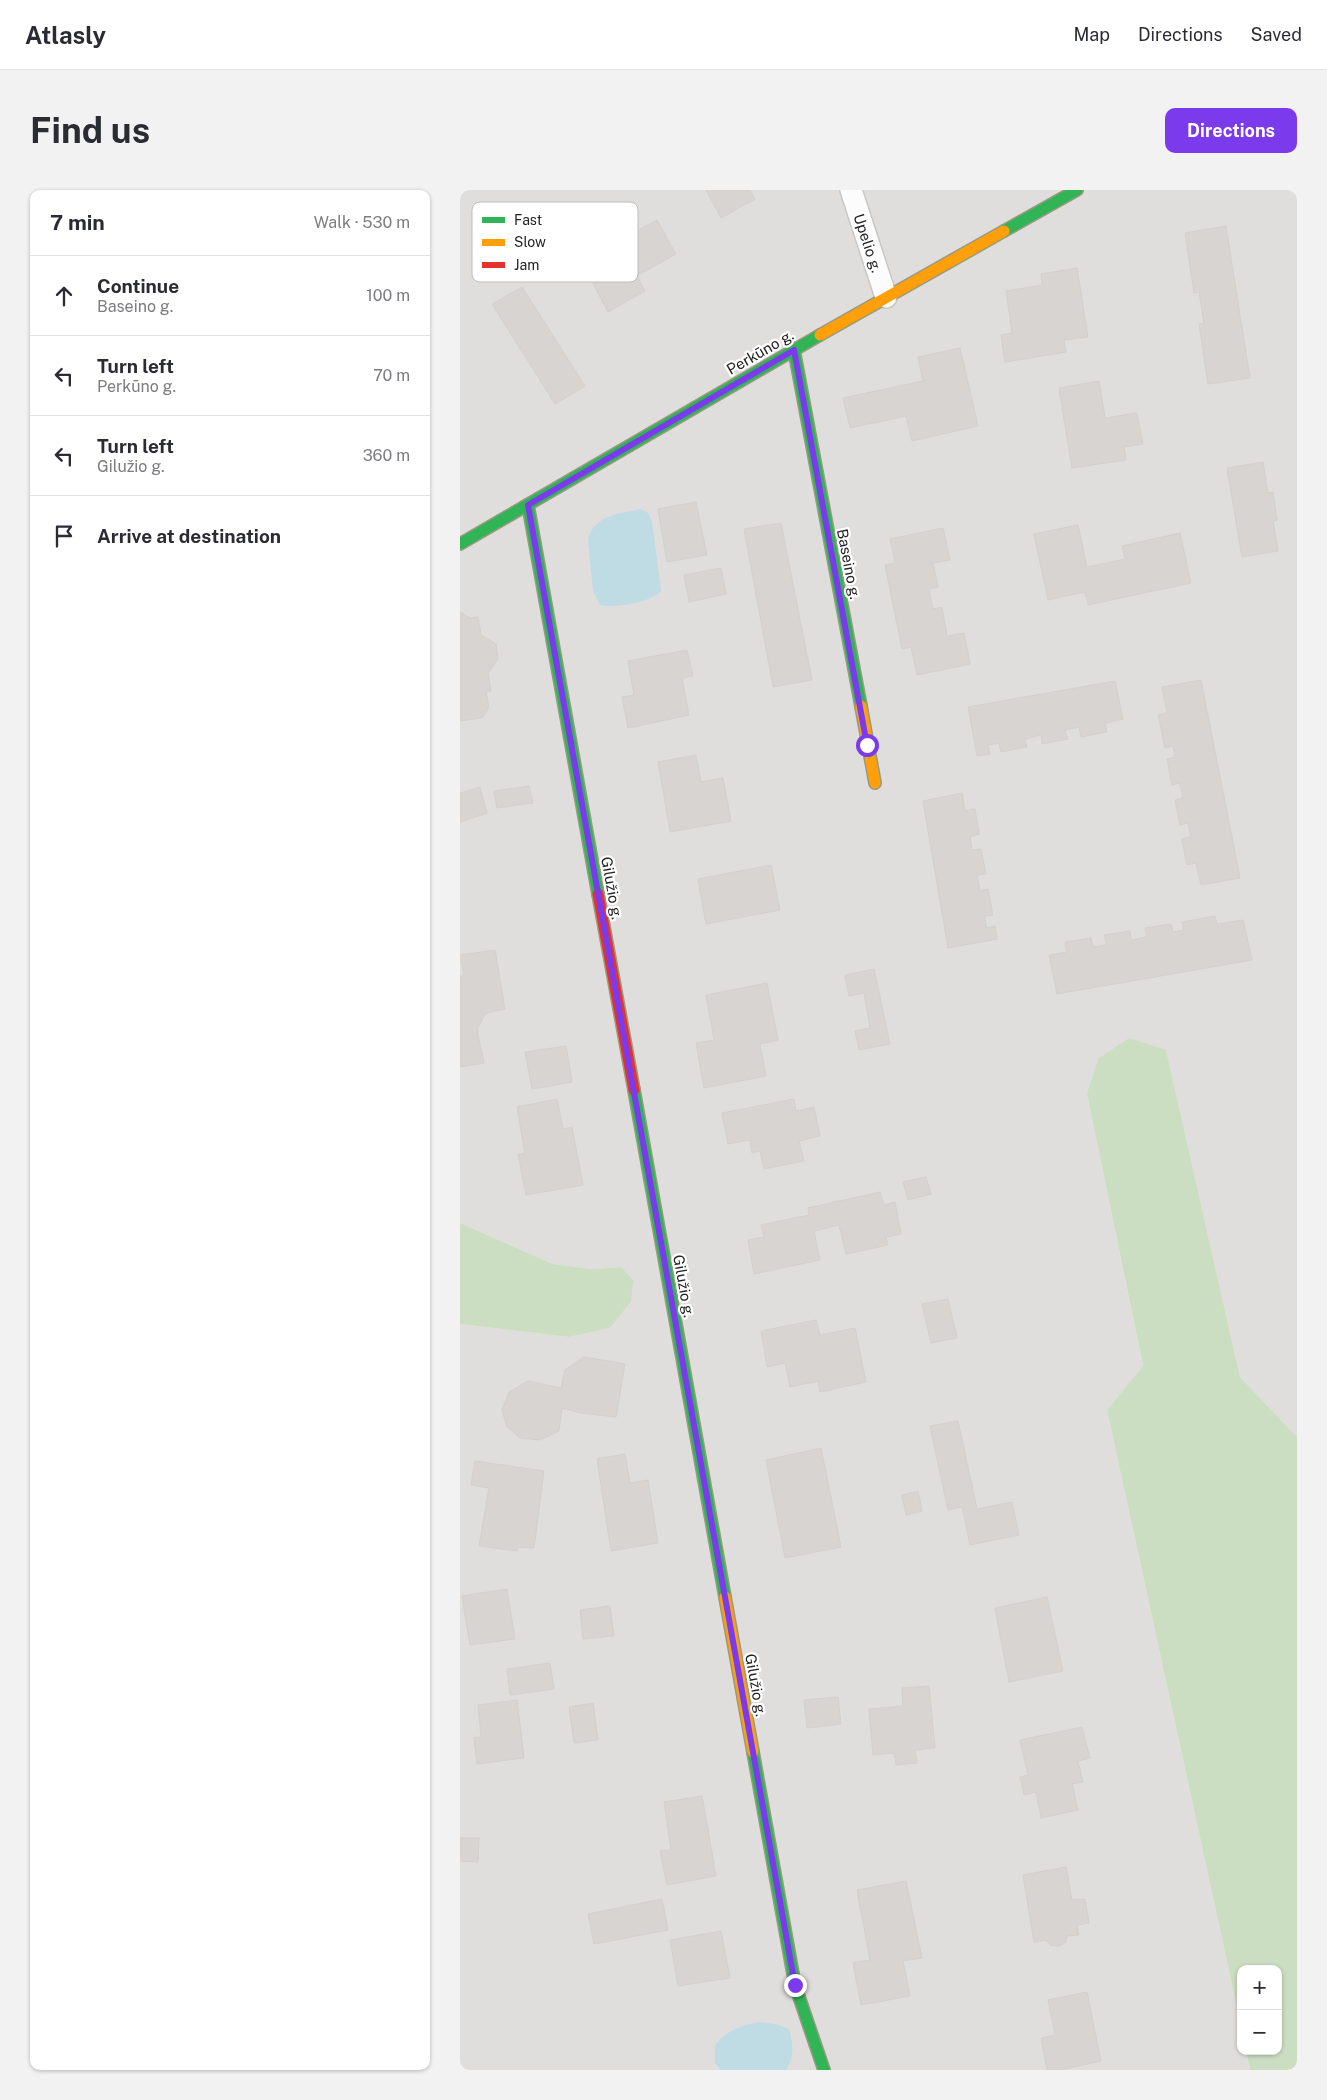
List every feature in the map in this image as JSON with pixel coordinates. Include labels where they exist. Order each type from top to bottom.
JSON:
[{"type":"street","name":"Upelio g.","points":[[851,190],[886,297]]},
{"type":"street","name":"Perkūno g.","points":[[460,544],[886,297],[1077,190]]},
{"type":"street","name":"Baseino g.","points":[[794,350],[874,783]]},
{"type":"street","name":"Gilužio g.","points":[[528,505],[795,1985],[824,2070]]},
{"type":"shaded area","points":[[460,190],[1297,190],[1297,1437],[1240,1377],[1166,1051],[1087,1094],[1143,1367],[1107,1410],[1237,2008],[1237,2055],[1247,2055],[1250,2070],[460,2070],[460,1324],[569,1337],[610,1328],[631,1302],[621,1267],[592,1269],[553,1264],[460,1223]]},
{"type":"green space","points":[[1129,1038],[1166,1050],[1240,1377],[1297,1437],[1297,2070],[1250,2070],[1247,2055],[1282,2055],[1282,1965],[1237,1965],[1237,2008],[1107,1410],[1143,1366],[1087,1094],[1098,1059]]},
{"type":"green space","points":[[460,1223],[553,1264],[592,1269],[621,1267],[633,1280],[631,1302],[610,1328],[569,1337],[460,1324]]},
{"type":"water","points":[[640,509],[648,513],[652,521],[661,591],[650,598],[632,604],[600,605],[593,591],[588,540],[591,532],[596,525],[608,517]]},
{"type":"water","points":[[761,2022],[776,2024],[789,2029],[792,2050],[791,2059],[786,2070],[721,2070],[715,2063],[715,2045],[735,2029]]},
{"type":"building","points":[[706,190],[750,190],[755,199],[721,218]]},
{"type":"building","points":[[657,220],[676,254],[638,275],[638,230]]},
{"type":"building","points":[[1226,226],[1250,378],[1208,384],[1199,324],[1204,323],[1199,292],[1194,293],[1185,233]]},
{"type":"building","points":[[1077,268],[1088,337],[1064,340],[1066,352],[1005,362],[1001,335],[1012,333],[1006,291],[1042,285],[1041,274]]},
{"type":"building","points":[[638,278],[645,291],[608,312],[592,282],[638,282]]},
{"type":"building","points":[[522,287],[585,386],[555,404],[492,304]]},
{"type":"building","points":[[960,348],[978,426],[912,441],[906,416],[850,428],[843,398],[923,381],[918,357]]},
{"type":"building","points":[[1099,381],[1105,418],[1137,413],[1143,444],[1124,447],[1126,460],[1072,468],[1059,388]]},
{"type":"building","points":[[1263,462],[1268,493],[1273,492],[1277,520],[1273,521],[1278,551],[1242,557],[1227,468]]},
{"type":"building","points":[[696,502],[707,555],[667,562],[658,509]]},
{"type":"building","points":[[781,523],[812,680],[773,687],[744,529]]},
{"type":"building","points":[[1078,525],[1087,567],[1125,559],[1122,546],[1180,533],[1191,583],[1088,605],[1085,592],[1048,600],[1034,534]]},
{"type":"building","points":[[943,528],[950,560],[933,563],[938,587],[929,589],[933,609],[942,607],[947,636],[964,633],[970,664],[917,675],[911,647],[902,649],[885,565],[895,563],[890,539]]},
{"type":"building","points":[[721,568],[726,594],[689,602],[684,575]]},
{"type":"building","points":[[460,612],[470,618],[478,617],[481,635],[496,644],[498,659],[488,673],[491,691],[486,692],[489,707],[482,718],[460,721]]},
{"type":"building","points":[[687,650],[693,676],[682,678],[689,715],[628,728],[622,697],[634,695],[628,661]]},
{"type":"building","points":[[1201,680],[1240,878],[1201,885],[1196,863],[1187,865],[1182,839],[1191,837],[1188,823],[1180,825],[1175,800],[1183,798],[1180,783],[1172,785],[1167,759],[1175,757],[1173,746],[1165,748],[1158,715],[1167,713],[1162,687]]},
{"type":"building","points":[[1115,681],[1123,719],[1105,723],[1107,732],[1081,737],[1079,727],[1065,730],[1068,739],[1042,744],[1041,735],[1025,739],[1027,747],[1001,752],[999,743],[988,745],[990,754],[977,756],[968,707]]},
{"type":"building","points":[[696,755],[701,782],[723,778],[731,821],[670,832],[658,762]]},
{"type":"building","points":[[529,786],[533,803],[497,808],[494,791]]},
{"type":"building","points":[[480,787],[487,813],[460,822],[460,793]]},
{"type":"building","points":[[962,793],[965,811],[975,809],[979,834],[970,837],[972,850],[981,849],[986,874],[977,875],[980,891],[988,889],[993,915],[985,916],[986,928],[995,926],[997,939],[948,948],[923,801]]},
{"type":"building","points":[[771,865],[780,910],[706,924],[698,879]]},
{"type":"building","points":[[1215,916],[1217,924],[1243,920],[1252,960],[1057,994],[1049,955],[1067,952],[1065,942],[1091,938],[1093,947],[1107,945],[1104,935],[1130,931],[1131,940],[1147,937],[1145,928],[1171,924],[1173,932],[1184,930],[1182,922]]},
{"type":"building","points":[[495,950],[505,1009],[486,1013],[477,1029],[484,1063],[460,1067],[460,976],[464,976],[460,955]]},
{"type":"building","points":[[874,969],[890,1044],[859,1050],[855,1031],[870,1028],[864,993],[849,996],[845,975]]},
{"type":"building","points":[[767,983],[778,1040],[760,1044],[766,1076],[704,1088],[696,1043],[714,1040],[706,995]]},
{"type":"building","points":[[566,1046],[572,1082],[532,1089],[525,1052]]},
{"type":"building","points":[[557,1099],[563,1129],[572,1127],[583,1185],[526,1195],[518,1155],[525,1153],[517,1107]]},
{"type":"building","points":[[794,1099],[796,1111],[814,1107],[820,1136],[799,1141],[804,1161],[764,1169],[760,1151],[752,1153],[750,1140],[728,1144],[722,1113]]},
{"type":"building","points":[[926,1177],[931,1194],[908,1200],[903,1182]]},
{"type":"building","points":[[880,1192],[884,1205],[895,1202],[901,1234],[886,1237],[888,1245],[846,1254],[839,1225],[814,1231],[820,1260],[754,1274],[748,1240],[764,1237],[761,1225],[809,1215],[808,1208]]},
{"type":"building","points":[[948,1299],[957,1338],[931,1343],[922,1304]]},
{"type":"building","points":[[816,1320],[820,1335],[855,1328],[866,1382],[820,1392],[818,1381],[790,1387],[785,1363],[767,1367],[761,1331]]},
{"type":"building","points":[[584,1357],[625,1364],[616,1417],[581,1413],[562,1408],[559,1431],[540,1440],[520,1438],[507,1427],[502,1410],[509,1392],[528,1381],[561,1388],[565,1370]]},
{"type":"building","points":[[958,1421],[977,1509],[1012,1502],[1019,1535],[970,1545],[962,1507],[948,1510],[930,1426]]},
{"type":"building","points":[[821,1448],[841,1547],[785,1558],[766,1460]]},
{"type":"building","points":[[625,1454],[630,1483],[648,1480],[658,1543],[611,1551],[597,1459]]},
{"type":"building","points":[[475,1461],[544,1471],[534,1548],[518,1547],[517,1551],[479,1546],[489,1488],[471,1485]]},
{"type":"building","points":[[918,1491],[922,1511],[906,1515],[902,1495]]},
{"type":"building","points":[[507,1589],[515,1639],[470,1645],[462,1596]]},
{"type":"building","points":[[1047,1597],[1063,1671],[1009,1682],[995,1608]]},
{"type":"building","points":[[610,1606],[614,1636],[583,1639],[580,1610]]},
{"type":"building","points":[[550,1663],[554,1689],[510,1695],[507,1669]]},
{"type":"building","points":[[929,1686],[935,1748],[915,1750],[917,1763],[896,1765],[894,1753],[873,1755],[869,1709],[903,1706],[902,1688]]},
{"type":"building","points":[[838,1697],[841,1724],[807,1728],[804,1700]]},
{"type":"building","points":[[517,1700],[524,1758],[477,1764],[474,1738],[481,1737],[478,1705]]},
{"type":"building","points":[[593,1703],[598,1740],[574,1743],[569,1707]]},
{"type":"building","points":[[1082,1727],[1090,1758],[1078,1761],[1083,1782],[1072,1784],[1078,1810],[1041,1818],[1036,1792],[1024,1795],[1020,1777],[1028,1775],[1020,1740]]},
{"type":"building","points":[[702,1796],[716,1876],[667,1885],[660,1851],[671,1850],[664,1802]]},
{"type":"building","points":[[460,1838],[479,1838],[478,1862],[460,1861]]},
{"type":"building","points":[[1066,1867],[1072,1900],[1085,1899],[1089,1923],[1077,1925],[1079,1935],[1067,1936],[1066,1942],[1059,1946],[1050,1945],[1046,1940],[1034,1942],[1023,1875]]},
{"type":"building","points":[[906,1881],[922,1958],[903,1961],[910,1996],[861,2005],[853,1963],[870,1960],[857,1890]]},
{"type":"building","points":[[662,1899],[668,1930],[594,1944],[588,1914]]},
{"type":"building","points":[[721,1931],[730,1978],[678,1986],[670,1940]]},
{"type":"building","points":[[1087,1992],[1101,2061],[1061,2070],[1047,2070],[1041,2038],[1055,2035],[1048,2000]]},
{"type":"traffic: fast","points":[[1004,231],[1077,190]]},
{"type":"traffic: fast","points":[[460,544],[820,335]]},
{"type":"traffic: fast","points":[[794,350],[861,706]]},
{"type":"traffic: fast","points":[[528,505],[598,894]]},
{"type":"traffic: fast","points":[[634,1090],[725,1597]]},
{"type":"traffic: fast","points":[[753,1752],[795,1985],[824,2070]]},
{"type":"traffic: slow","points":[[820,335],[1004,231]]},
{"type":"traffic: slow","points":[[861,706],[875,783]]},
{"type":"traffic: slow","points":[[725,1597],[753,1752]]},
{"type":"traffic: jam","points":[[598,894],[634,1090]]},
{"type":"route","points":[[795,1985],[528,505],[794,350],[867,745]]}]
